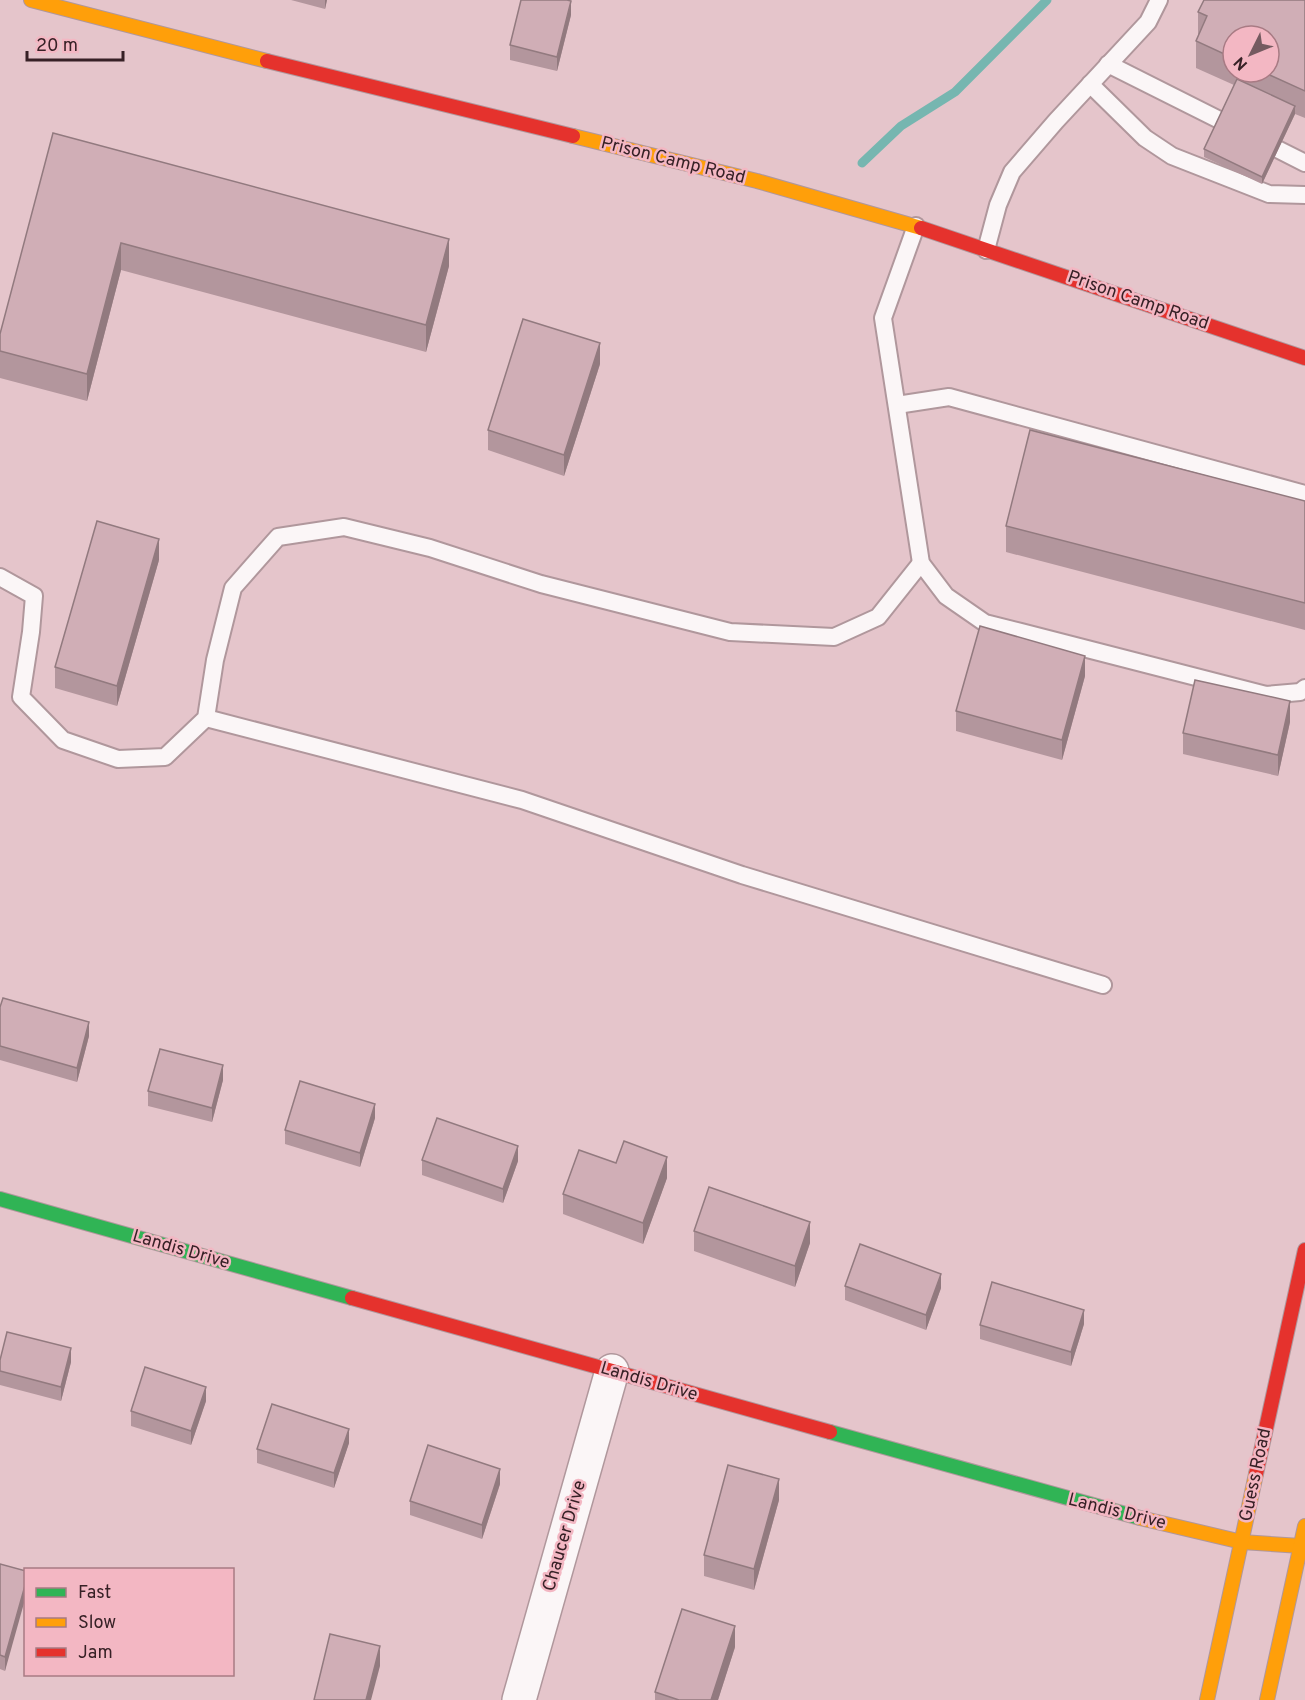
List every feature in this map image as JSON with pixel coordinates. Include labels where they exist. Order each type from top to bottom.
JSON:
[{"type":"street","name":"Prison Camp Road","points":[[31,0],[757,181],[916,226],[1305,358]]},
{"type":"street","name":"Landis Drive","points":[[0,1199],[1122,1514],[1242,1542],[1301,1546]]},
{"type":"street","name":"Guess Road","points":[[1207,1700],[1305,1250]]},
{"type":"street","name":"Chaucer Drive","points":[[519,1700],[612,1371]]},
{"type":"street","points":[[1267,1700],[1305,1526]]},
{"type":"lane","points":[[986,250],[998,205],[1012,172],[1148,21],[1159,0]]},
{"type":"lane","points":[[1108,64],[1305,163]]},
{"type":"lane","points":[[1090,84],[1145,138],[1172,156],[1269,194],[1305,195]]},
{"type":"lane","points":[[916,226],[883,318],[921,563],[946,596],[985,623],[1266,695],[1300,692],[1305,688]]},
{"type":"lane","points":[[897,405],[950,397],[1305,494]]},
{"type":"lane","points":[[0,577],[34,596],[21,697],[63,740],[118,759],[165,757],[206,718],[215,660],[233,588],[278,537],[344,527],[430,548],[552,587],[729,632],[834,637],[878,617],[921,563]]},
{"type":"lane","points":[[206,718],[522,800],[742,874],[1103,985]]},
{"type":"building","points":[[521,0],[571,1],[557,57],[510,45]]},
{"type":"building","points":[[1204,0],[1305,0],[1305,91],[1281,80],[1281,24],[1221,24],[1221,52],[1196,41],[1207,16],[1198,12]]},
{"type":"building","points":[[1235,84],[1248,84],[1295,106],[1262,177],[1204,149]]},
{"type":"building","points":[[53,133],[449,239],[426,325],[121,243],[87,374],[0,351],[0,334]]},
{"type":"building","points":[[523,319],[600,343],[564,455],[488,430]]},
{"type":"building","points":[[1030,430],[1305,501],[1305,603],[1006,526]]},
{"type":"building","points":[[97,521],[159,539],[117,686],[55,667]]},
{"type":"building","points":[[980,626],[1085,656],[1062,740],[956,711]]},
{"type":"building","points":[[1195,680],[1290,701],[1278,755],[1183,733]]},
{"type":"building","points":[[3,998],[89,1022],[77,1068],[0,1046],[0,1007]]},
{"type":"building","points":[[160,1049],[223,1065],[212,1108],[148,1091]]},
{"type":"building","points":[[300,1081],[375,1104],[360,1153],[285,1130]]},
{"type":"building","points":[[437,1118],[518,1146],[503,1189],[422,1160]]},
{"type":"building","points":[[624,1141],[667,1157],[643,1223],[563,1194],[579,1150],[616,1163]]},
{"type":"building","points":[[709,1187],[810,1222],[795,1266],[694,1231]]},
{"type":"building","points":[[860,1244],[941,1274],[926,1315],[845,1286]]},
{"type":"building","points":[[992,1282],[1084,1310],[1071,1352],[980,1325]]},
{"type":"building","points":[[7,1332],[71,1348],[61,1387],[0,1371],[0,1360]]},
{"type":"building","points":[[145,1367],[206,1387],[191,1431],[131,1411]]},
{"type":"building","points":[[272,1404],[349,1429],[334,1473],[257,1449]]},
{"type":"building","points":[[428,1445],[500,1469],[482,1525],[410,1501]]},
{"type":"building","points":[[728,1465],[779,1479],[754,1569],[704,1555]]},
{"type":"building","points":[[0,1564],[24,1570],[24,1589],[5,1657],[0,1655]]},
{"type":"building","points":[[682,1609],[735,1626],[711,1700],[679,1700],[655,1692]]},
{"type":"building","points":[[330,1634],[380,1646],[366,1700],[314,1700]]},
{"type":"waterway","points":[[862,163],[901,126],[955,92],[1047,0]]},
{"type":"traffic: fast","points":[[0,1199],[352,1298]]},
{"type":"traffic: fast","points":[[830,1432],[1140,1518]]},
{"type":"traffic: slow","points":[[31,0],[267,61]]},
{"type":"traffic: slow","points":[[573,136],[757,181],[921,228]]},
{"type":"traffic: slow","points":[[1207,1700],[1256,1474]]},
{"type":"traffic: slow","points":[[1140,1518],[1242,1542],[1301,1546]]},
{"type":"traffic: slow","points":[[1267,1700],[1305,1526]]},
{"type":"traffic: jam","points":[[267,61],[573,136]]},
{"type":"traffic: jam","points":[[921,228],[1305,358]]},
{"type":"traffic: jam","points":[[1256,1474],[1305,1250]]},
{"type":"traffic: jam","points":[[352,1298],[830,1432]]}]
